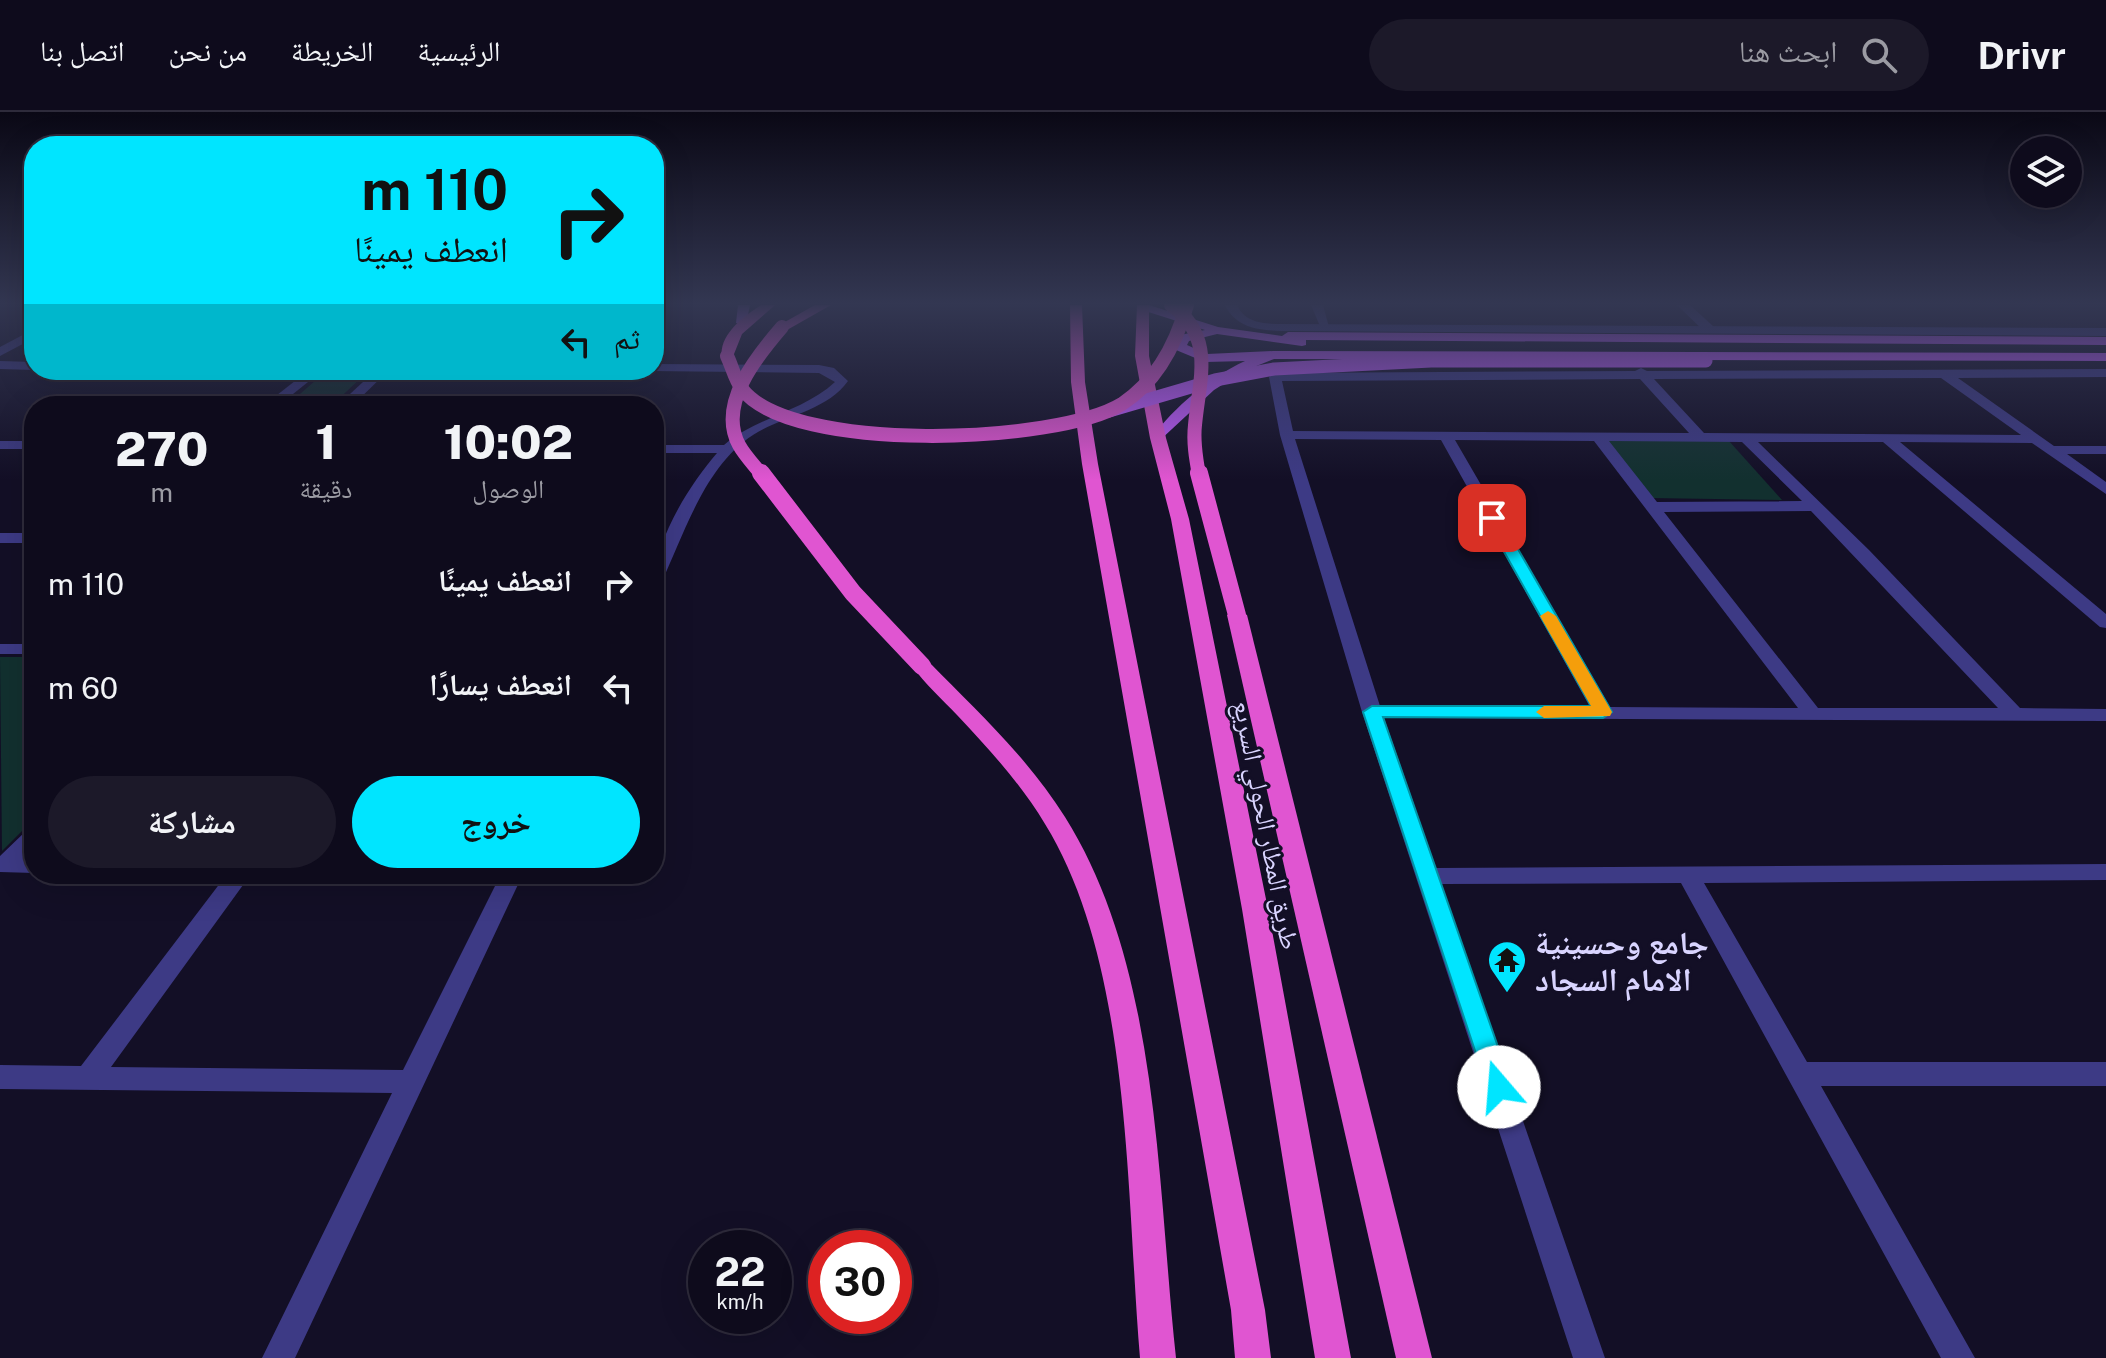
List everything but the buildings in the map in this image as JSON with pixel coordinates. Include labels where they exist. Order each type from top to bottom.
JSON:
[{"type":"highway","points":[[730,363],[731,378],[752,398],[772,409],[824,427],[914,438],[978,437],[1039,429],[1105,412],[1142,388],[1164,363]]},
{"type":"highway","points":[[752,363],[737,392],[734,430],[738,444],[853,593],[1023,774],[1057,823],[1087,880],[1110,946],[1127,1021],[1158,1358]]},
{"type":"highway","points":[[1078,363],[1090,464],[1248,1310],[1253,1358]]},
{"type":"highway","name":"طريق المطار الحولي السريع","points":[[1143,363],[1158,438],[1180,519],[1255,909],[1333,1358]]},
{"type":"highway","points":[[1202,363],[1194,435],[1200,471],[1414,1358]]},
{"type":"main road","points":[[1158,438],[1205,391],[1254,363]]},
{"type":"main road","points":[[1105,412],[1215,380],[1274,369],[1389,363]]},
{"type":"street","points":[[0,365],[24,366]]},
{"type":"street","points":[[664,368],[819,369],[830,371],[842,381],[833,392],[778,414],[728,449],[708,476],[664,561]]},
{"type":"street","points":[[1641,372],[1699,436]]},
{"type":"street","points":[[1589,1358],[1372,712],[1287,435],[1275,377],[1641,372],[2106,373]]},
{"type":"street","points":[[1943,373],[2106,489]]},
{"type":"street","points":[[283,396],[304,380]]},
{"type":"street","points":[[355,396],[372,380]]},
{"type":"street","points":[[1287,435],[2036,439]]},
{"type":"street","points":[[1445,435],[1603,712]]},
{"type":"street","points":[[1598,436],[1812,713]]},
{"type":"street","points":[[1746,438],[1816,506],[2015,715]]},
{"type":"street","points":[[1886,438],[2106,623]]},
{"type":"street","points":[[0,445],[24,445]]},
{"type":"street","points":[[664,449],[728,449]]},
{"type":"street","points":[[2051,450],[2106,450]]},
{"type":"street","points":[[1654,507],[1816,506]]},
{"type":"street","points":[[0,538],[24,538]]},
{"type":"street","points":[[664,543],[673,543]]},
{"type":"street","points":[[0,649],[24,649]]},
{"type":"street","points":[[1372,712],[2105,716]]},
{"type":"street","points":[[4,864],[24,846]]},
{"type":"street","points":[[4,864],[24,865]]},
{"type":"street","points":[[1429,876],[2106,872]]},
{"type":"street","points":[[1687,873],[1959,1358]]},
{"type":"street","points":[[89,1076],[233,884]]},
{"type":"street","points":[[278,1358],[507,884]]},
{"type":"street","points":[[1799,1074],[2101,1080]]},
{"type":"street","points":[[0,1077],[411,1082]]},
{"type":"green space","points":[[316,380],[359,380],[342,396],[298,396]]},
{"type":"green space","points":[[1606,439],[1729,441],[1782,500],[1649,498]]},
{"type":"green space","points":[[0,657],[24,657],[24,829],[2,851]]},
{"type":"slow traffic","points":[[1544,712],[1603,712],[1548,616]]},
{"type":"place","name":"جامع وحسينية الامام السجاد","points":[[1507,994]]},
{"type":"route","points":[[1492,518],[1603,712],[1372,712],[1499,1087]]}]
